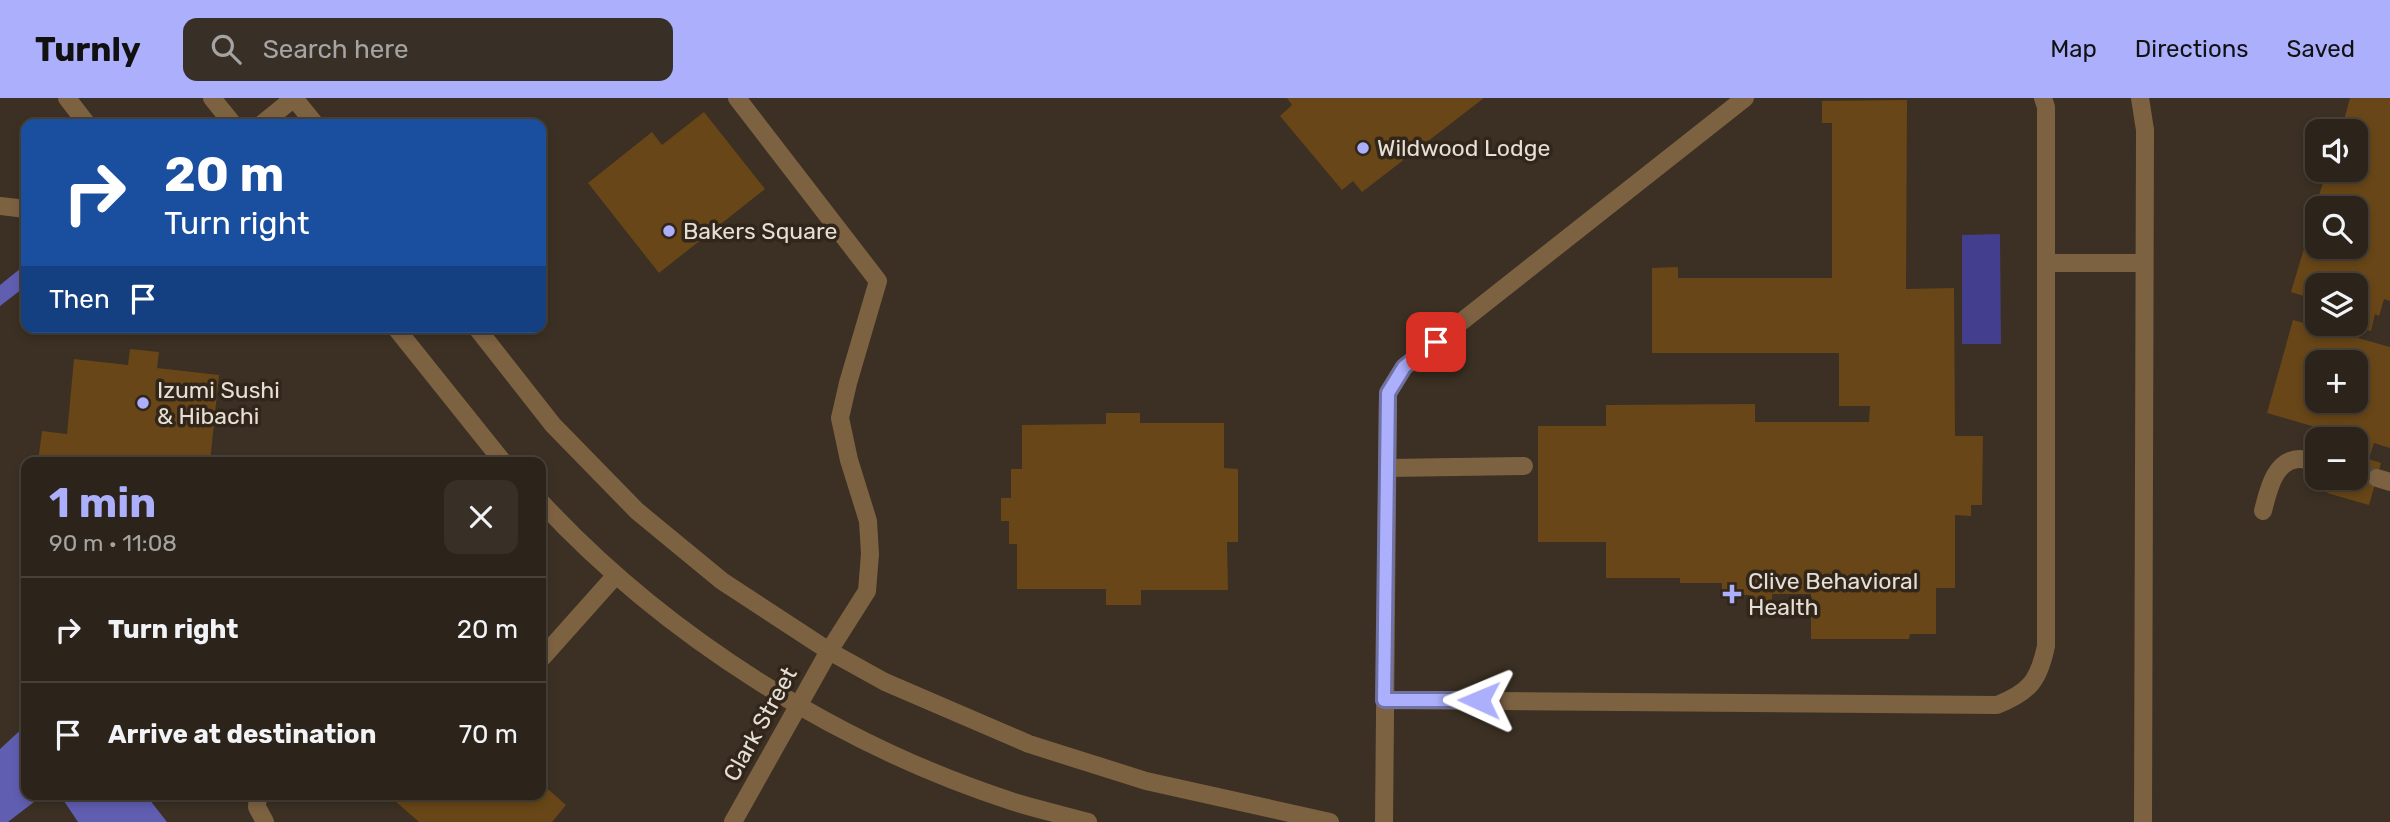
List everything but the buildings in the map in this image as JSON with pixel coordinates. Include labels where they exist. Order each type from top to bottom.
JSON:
[{"type":"street","points":[[67,98],[83,119]]},
{"type":"street","points":[[268,119],[294,98],[310,119]]},
{"type":"street","name":"Clark Street","points":[[733,822],[829,651],[867,591],[870,554],[868,521],[849,460],[840,418],[878,281],[737,98]]},
{"type":"street","points":[[1384,822],[1388,393],[1404,367],[1745,98]]},
{"type":"street","points":[[1384,700],[1997,705],[2018,697],[2033,683],[2042,666],[2046,646],[2046,107],[2043,98]]},
{"type":"street","points":[[2140,98],[2145,130],[2143,822]]},
{"type":"street","points":[[221,101],[230,119]]},
{"type":"street","points":[[0,206],[21,208]]},
{"type":"street","points":[[2046,263],[2144,263]]},
{"type":"street","points":[[400,333],[499,457]]},
{"type":"street","points":[[481,333],[554,425],[638,511],[722,581],[829,651],[885,682],[1030,744],[1146,782],[1330,822]]},
{"type":"street","points":[[2263,511],[2270,484],[2278,471],[2299,459],[2305,460]]},
{"type":"street","points":[[1387,468],[1524,466]]},
{"type":"street","points":[[546,507],[616,575],[682,628],[750,676],[799,706],[909,762],[1011,801],[1088,822]]},
{"type":"street","points":[[546,653],[616,575]]},
{"type":"shaded area","points":[[2000,234],[2001,344],[1962,344],[1962,235]]},
{"type":"shaded area","points":[[21,268],[21,290],[0,306],[0,285]]},
{"type":"shaded area","points":[[21,730],[21,800],[37,800],[8,822],[0,822],[0,749]]},
{"type":"shaded area","points":[[63,800],[150,800],[167,822],[78,822]]},
{"type":"tunnel","points":[[2368,475],[2377,478]]},
{"type":"place","name":"Wildwood Lodge","points":[[1363,148]]},
{"type":"place","name":"Bakers Square","points":[[669,231]]},
{"type":"place","name":"Izumi Sushi & Hibachi","points":[[143,403]]},
{"type":"place","name":"Clive Behavioral Health","points":[[1732,594]]},
{"type":"route","points":[[1436,342],[1404,367],[1394,379],[1388,393],[1384,700],[1479,700]]}]
